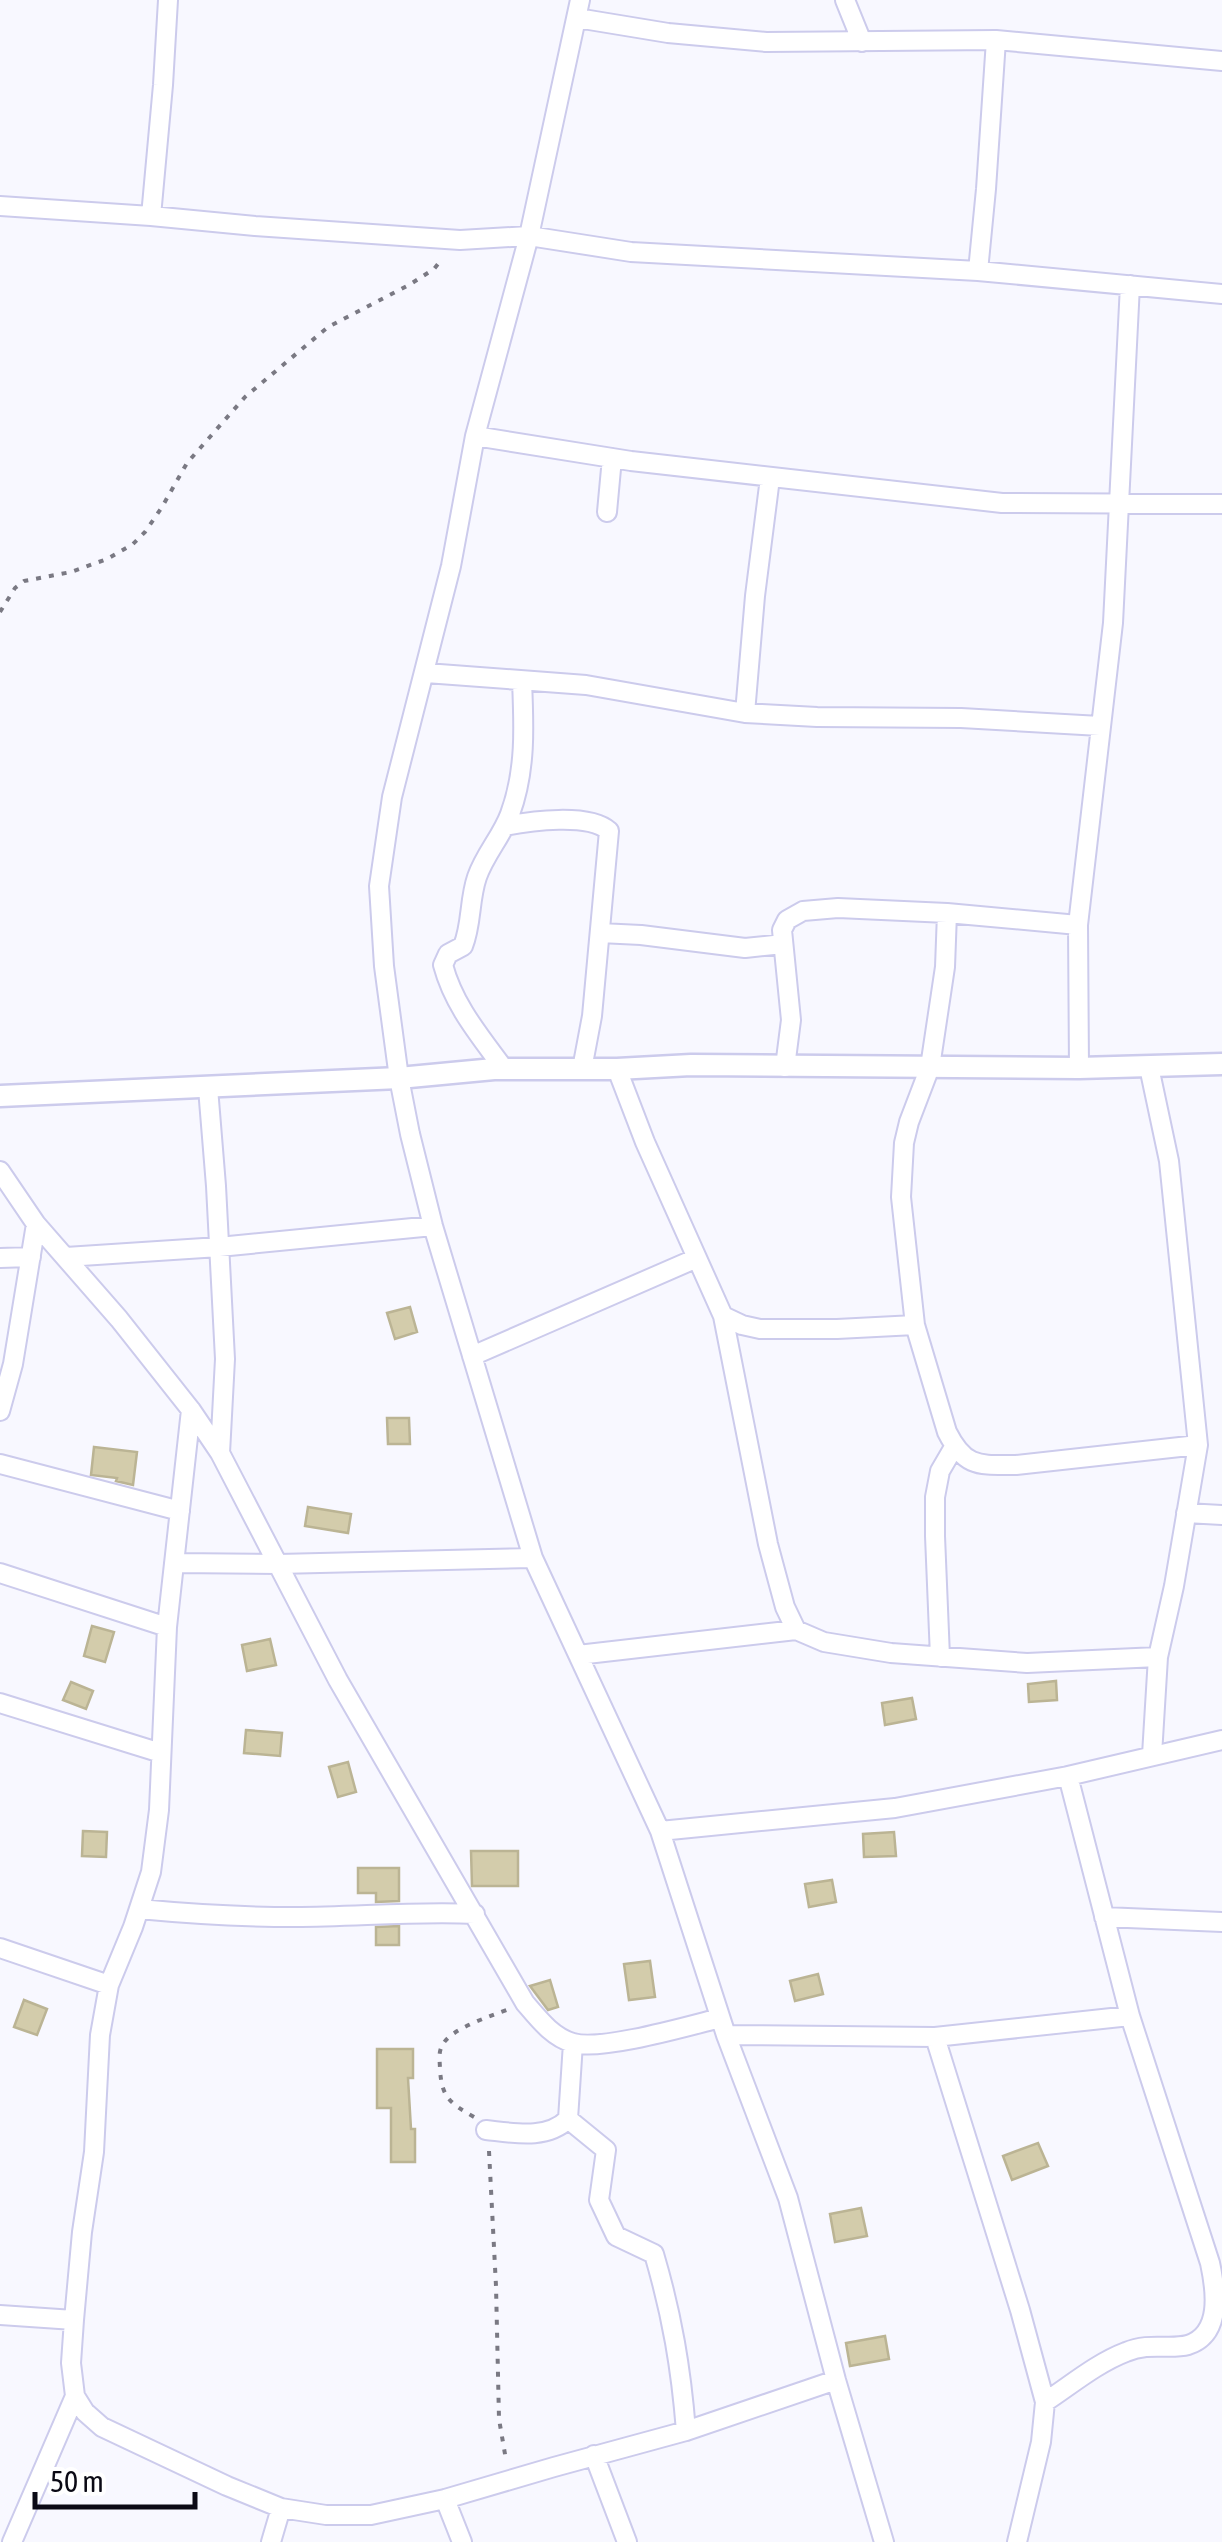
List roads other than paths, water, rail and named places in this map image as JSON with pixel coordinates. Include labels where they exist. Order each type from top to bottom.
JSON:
[{"type":"street","points":[[151,216],[168,0]]},
{"type":"street","points":[[845,0],[862,42]]},
{"type":"street","points":[[884,2542],[788,2198],[723,2026],[660,1831],[533,1558],[433,1226],[410,1134],[384,966],[379,886],[392,798],[426,673],[475,436],[529,236],[579,9],[668,33],[766,42],[996,40],[1222,60]]},
{"type":"street","points":[[978,271],[996,40]]},
{"type":"street","points":[[0,206],[460,240],[529,236],[631,252],[978,271],[1222,294]]},
{"type":"street","points":[[1080,1068],[1078,925],[1112,623],[1130,285]]},
{"type":"street","points":[[475,436],[612,458],[1002,503],[1222,504]]},
{"type":"street","points":[[607,512],[612,458]]},
{"type":"street","points":[[745,713],[770,478]]},
{"type":"street","points":[[426,673],[586,686],[745,713],[1100,726]]},
{"type":"street","points":[[504,1069],[465,1017],[443,965],[448,954],[463,946],[477,876],[505,826],[516,795],[524,734],[522,681]]},
{"type":"street","points":[[505,826],[570,821],[598,824],[609,831],[592,1016],[582,1069]]},
{"type":"street","points":[[785,1068],[791,1020],[782,930],[787,920],[803,911],[838,908],[947,912],[1078,925]]},
{"type":"street","points":[[947,912],[944,967],[930,1067],[908,1122],[901,1198],[916,1325],[954,1447],[967,1460],[1016,1464],[1198,1445]]},
{"type":"street","points":[[600,933],[745,948],[783,944]]},
{"type":"street","points":[[0,1096],[399,1078],[504,1069],[617,1070],[692,1065],[1080,1068],[1222,1064]]},
{"type":"street","points":[[1149,1067],[1168,1161],[1198,1445],[1158,1657],[1152,1754]]},
{"type":"street","points":[[617,1070],[722,1316],[768,1544],[785,1607],[796,1630]]},
{"type":"street","points":[[208,1088],[225,1359],[220,1453]]},
{"type":"street","points":[[0,1170],[36,1224],[119,1318],[220,1453],[338,1680],[525,2003],[550,2031],[573,2043],[602,2043],[723,2026],[935,2037],[1130,2016]]},
{"type":"street","points":[[0,1411],[13,1364],[36,1224]]},
{"type":"street","points":[[66,1258],[433,1226]]},
{"type":"street","points":[[0,1258],[30,1258]]},
{"type":"street","points":[[472,1356],[697,1258]]},
{"type":"street","points":[[722,1316],[760,1329],[916,1325]]},
{"type":"street","points":[[12,2542],[74,2396],[74,2320],[94,2152],[100,2035],[109,1985],[151,1872],[159,1810],[167,1627],[191,1410]]},
{"type":"street","points":[[940,1657],[936,1497],[940,1471],[954,1447]]},
{"type":"street","points":[[0,1464],[180,1511]]},
{"type":"street","points":[[1186,1513],[1222,1515]]},
{"type":"street","points":[[174,1563],[533,1558]]},
{"type":"street","points":[[0,1573],[167,1627]]},
{"type":"street","points":[[578,1654],[796,1630],[824,1642],[891,1653],[1027,1664],[1158,1657]]},
{"type":"street","points":[[0,1703],[161,1753]]},
{"type":"street","points":[[660,1831],[895,1808],[1068,1776],[1222,1740]]},
{"type":"street","points":[[1045,2402],[1124,2352],[1144,2345],[1188,2345],[1208,2332],[1216,2312],[1210,2263],[1130,2016],[1068,1776]]},
{"type":"street","points":[[139,1909],[223,1916],[475,1914]]},
{"type":"street","points":[[1104,1917],[1222,1922]]},
{"type":"street","points":[[0,1948],[109,1985]]},
{"type":"street","points":[[935,2037],[1045,2402],[1041,2442],[1017,2542]]},
{"type":"street","points":[[486,2130],[558,2130],[568,2119],[573,2043]]},
{"type":"street","points":[[568,2119],[606,2150],[599,2200],[616,2236],[654,2254],[670,2309],[686,2431]]},
{"type":"street","points":[[0,2314],[74,2320]]},
{"type":"street","points":[[74,2396],[102,2427],[281,2508],[371,2514],[446,2500],[686,2431],[836,2380]]},
{"type":"street","points":[[594,2455],[628,2542]]},
{"type":"street","points":[[446,2500],[462,2542]]},
{"type":"street","points":[[271,2542],[281,2508]]}]
